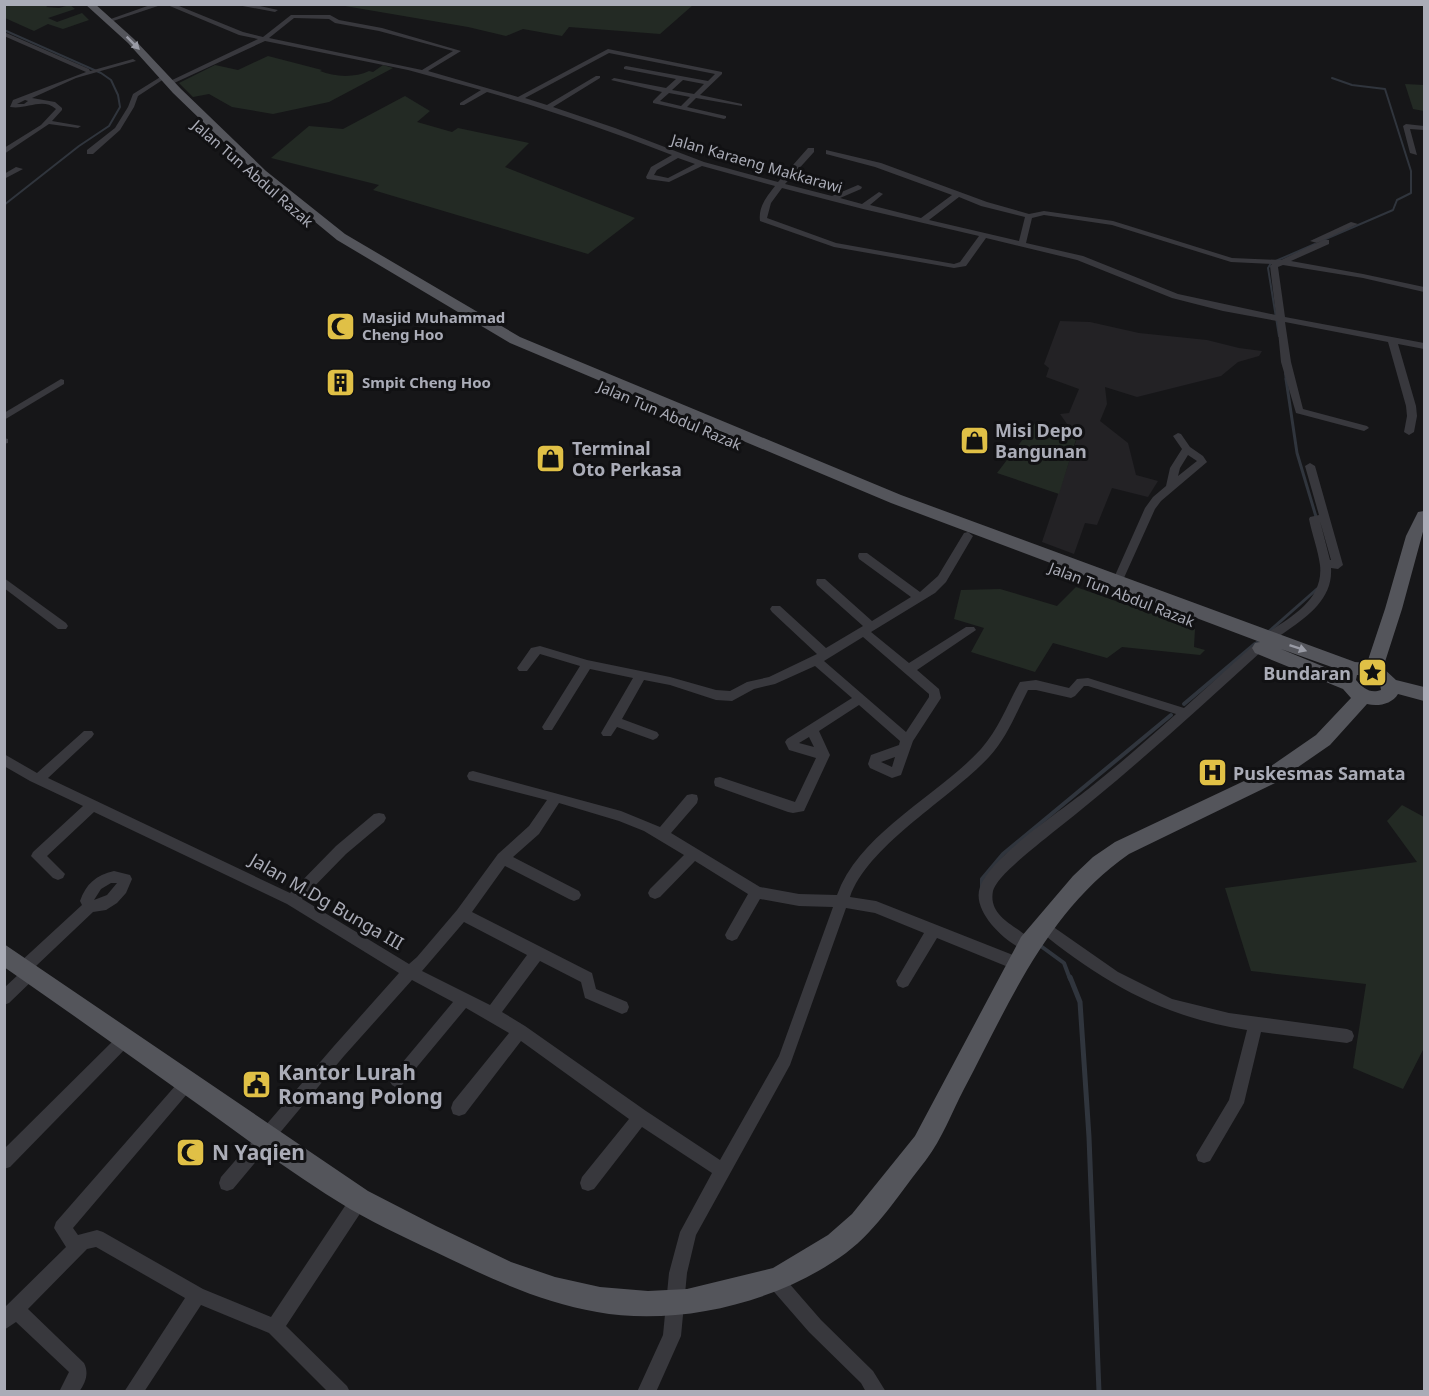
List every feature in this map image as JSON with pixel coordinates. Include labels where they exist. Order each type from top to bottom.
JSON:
[{"type":"main road","points":[[77,4],[113,40]]},
{"type":"main road","name":"Jalan Tun Abdul Razak","points":[[89,4],[131,41],[151,74]]},
{"type":"main road","name":"Jalan Tun Abdul Razak","points":[[124,51],[151,74],[253,177],[403,286],[506,345],[845,483],[968,536],[1107,580],[1264,643]]},
{"type":"main road","name":"Jalan Tun Abdul Razak","points":[[845,483],[1107,580],[1351,676]]},
{"type":"main road","points":[[1373,670],[1405,571],[1409,547],[1419,523],[1425,516]]},
{"type":"main road","points":[[1373,670],[1383,675],[1390,685],[1390,693],[1384,698],[1375,699],[1364,696],[1353,690],[1351,676],[1373,670]]},
{"type":"main road","points":[[1390,685],[1425,694]]},
{"type":"main road","points":[[4,954],[267,1139],[359,1200],[507,1273],[555,1290],[600,1300],[648,1304],[676,1303],[750,1288],[775,1280],[796,1270],[837,1244],[861,1223],[923,1144],[1031,942],[1073,890],[1100,863],[1122,848],[1268,778],[1323,740],[1364,696]]},
{"type":"street","points":[[108,21],[161,4]]},
{"type":"street","name":"Jalan Karaeng Makkarawi","points":[[168,4],[228,31],[422,72],[548,107],[701,164],[863,207],[1096,263],[1165,293],[1223,308],[1425,346]]},
{"type":"street","points":[[235,4],[275,10]]},
{"type":"street","points":[[17,100],[51,90],[87,74],[113,67],[151,74],[264,39],[291,16],[330,17],[337,22],[379,29],[458,51],[422,72]]},
{"type":"street","points":[[4,34],[87,74]]},
{"type":"street","points":[[519,99],[606,51],[718,71],[719,75],[682,108]]},
{"type":"street","points":[[642,57],[615,75],[613,83],[668,90],[740,105]]},
{"type":"street","points":[[626,68],[710,83]]},
{"type":"street","points":[[90,152],[118,129],[135,95],[151,74]]},
{"type":"street","points":[[548,107],[598,77]]},
{"type":"street","points":[[681,78],[655,102],[724,117]]},
{"type":"street","points":[[462,104],[486,90]]},
{"type":"street","points":[[4,152],[48,122],[60,109],[45,101],[17,100]]},
{"type":"street","points":[[48,122],[78,126]]},
{"type":"street","points":[[1414,153],[1406,126],[1425,128]]},
{"type":"street","points":[[811,150],[797,169],[779,185],[763,209],[763,219],[834,245],[957,266],[963,264],[984,235]]},
{"type":"street","points":[[829,153],[878,165],[984,204],[1029,216],[1044,213],[1113,223],[1235,260],[1274,262],[1371,277],[1425,290]]},
{"type":"street","points":[[676,156],[654,169],[650,177],[670,180],[701,164]]},
{"type":"street","points":[[4,177],[19,169]]},
{"type":"street","points":[[833,199],[858,187]]},
{"type":"street","points":[[863,207],[879,194]]},
{"type":"street","points":[[924,220],[958,194]]},
{"type":"street","points":[[1022,244],[1029,216]]},
{"type":"street","points":[[1274,262],[1354,224]]},
{"type":"street","points":[[1274,262],[1326,243]]},
{"type":"street","points":[[1274,262],[1277,318],[1299,411],[1364,428]]},
{"type":"street","points":[[1392,339],[1411,406],[1412,416],[1408,432]]},
{"type":"street","points":[[4,417],[61,382]]},
{"type":"street","points":[[1107,580],[1150,508],[1202,462],[1187,449],[1178,436]]},
{"type":"street","points":[[1171,488],[1175,468],[1187,449]]},
{"type":"street","points":[[1031,942],[1003,929],[989,909],[986,888],[991,879],[1028,844],[1085,801],[1320,596],[1330,564],[1314,521],[1320,517],[1310,466]]},
{"type":"street","points":[[523,668],[535,651],[540,650],[587,664],[642,675],[728,697],[742,692],[751,685],[778,679],[821,657],[919,597],[942,579],[968,536]]},
{"type":"street","points":[[863,556],[919,597]]},
{"type":"street","points":[[4,582],[62,626]]},
{"type":"street","points":[[776,609],[905,745],[936,695],[934,691],[821,582]]},
{"type":"street","points":[[909,669],[970,630]]},
{"type":"street","points":[[548,727],[587,664]]},
{"type":"street","points":[[607,733],[642,675]]},
{"type":"street","points":[[646,1392],[672,1336],[681,1253],[688,1232],[785,1060],[849,880],[882,841],[956,781],[985,753],[1001,733],[1024,686],[1036,685],[1071,693],[1081,682],[1088,682],[1186,712]]},
{"type":"street","points":[[824,755],[791,745],[792,740],[860,699]]},
{"type":"street","points":[[614,721],[653,735]]},
{"type":"street","points":[[812,730],[824,755]]},
{"type":"street","points":[[39,779],[88,734]]},
{"type":"street","points":[[720,782],[793,808],[799,807],[824,755]]},
{"type":"street","name":"Jalan M.Dg Bunga III","points":[[6,762],[292,900],[410,972],[339,1051],[267,1139],[227,1183]]},
{"type":"street","points":[[473,776],[621,816],[662,834],[757,892],[799,900],[840,901],[876,907],[933,931],[1031,942],[1079,955],[1136,990],[1194,1013],[1347,1036]]},
{"type":"street","points":[[556,797],[534,830],[503,858],[462,914],[427,956],[410,972],[465,999],[520,1031],[640,1117],[723,1171]]},
{"type":"street","points":[[662,834],[692,799]]},
{"type":"street","points":[[58,874],[38,856],[93,805]]},
{"type":"street","points":[[292,900],[341,850],[379,818]]},
{"type":"street","points":[[655,893],[694,853]]},
{"type":"street","points":[[503,858],[574,895]]},
{"type":"street","points":[[732,935],[757,892]]},
{"type":"street","points":[[4,998],[28,969],[90,906]]},
{"type":"street","points":[[462,914],[587,978],[590,993],[622,1007]]},
{"type":"street","points":[[903,981],[933,931]]},
{"type":"street","points":[[492,1014],[537,953]]},
{"type":"street","points":[[397,1080],[465,999]]},
{"type":"street","points":[[1204,1155],[1236,1103],[1256,1023]]},
{"type":"street","points":[[459,1108],[520,1031]]},
{"type":"street","points":[[4,1161],[126,1038]]},
{"type":"street","points":[[77,1248],[62,1228],[188,1082]]},
{"type":"street","points":[[588,1183],[640,1117]]},
{"type":"street","points":[[275,1327],[359,1200]]},
{"type":"street","points":[[68,1392],[77,1379],[78,1369],[10,1316],[77,1248],[86,1240],[97,1238],[196,1295],[275,1327],[340,1392]]},
{"type":"street","points":[[775,1280],[815,1326],[867,1377],[878,1392]]},
{"type":"street","points":[[133,1392],[196,1295]]},
{"type":"shaded area","points":[[5,5],[49,5],[46,7],[59,8],[70,5],[75,9],[48,18],[57,22],[82,13],[89,20],[63,29],[48,24],[34,31],[5,18]]},
{"type":"shaded area","points":[[693,5],[660,34],[569,27],[562,36],[523,29],[506,36],[468,27],[345,6]]},
{"type":"shaded area","points":[[268,56],[338,75],[351,76],[373,72],[383,65],[393,68],[329,102],[273,114],[232,107],[209,94],[193,97],[179,83],[215,65],[238,70]]},
{"type":"shaded area","points":[[1405,84],[1424,85],[1424,111],[1413,109]]},
{"type":"shaded area","points":[[405,96],[430,111],[417,122],[452,132],[458,128],[529,143],[505,167],[635,218],[588,254],[373,190],[379,185],[271,158],[309,126],[343,129]]},
{"type":"shaded area","points":[[1060,321],[1090,322],[1139,333],[1207,340],[1262,351],[1259,356],[1238,362],[1221,376],[1137,397],[1105,387],[1107,404],[1100,421],[1128,443],[1136,475],[1158,481],[1148,497],[1112,488],[1097,525],[1085,523],[1074,554],[1042,542],[1077,438],[1060,414],[1069,413],[1079,389],[1046,377],[1049,368],[1044,364]]},
{"type":"shaded area","points":[[1036,422],[1079,430],[1059,494],[997,473]]},
{"type":"shaded area","points":[[1076,587],[1195,629],[1194,647],[1205,650],[1200,655],[1122,647],[1107,658],[1053,643],[1035,672],[971,652],[984,628],[954,619],[961,590],[1000,589],[1057,606]]},
{"type":"shaded area","points":[[1402,805],[1424,817],[1424,1048],[1403,1089],[1353,1068],[1366,984],[1251,971],[1225,888],[1417,862],[1387,821]]},
{"type":"waterway","points":[[4,30],[101,73],[111,80],[118,95],[120,107],[109,126],[79,146],[4,205]]},
{"type":"waterway","points":[[1321,241],[1393,210],[1397,200],[1411,193],[1411,171],[1385,89],[1352,85],[1332,78]]},
{"type":"waterway","points":[[1279,336],[1268,268],[1271,263],[1315,244]]},
{"type":"waterway","points":[[1285,373],[1286,381]]},
{"type":"waterway","points":[[1286,379],[1297,453],[1317,520]]},
{"type":"waterway","points":[[1266,634],[1317,589]]},
{"type":"waterway","points":[[1253,646],[1261,639]]},
{"type":"waterway","points":[[1184,704],[1255,644]]},
{"type":"waterway","points":[[982,888],[982,879],[1003,854],[1171,715]]},
{"type":"waterway","points":[[1038,944],[1064,963],[1070,979]]},
{"type":"waterway","points":[[1070,977],[1080,1002],[1089,1137],[1099,1392]]},
{"type":"place","name":"Masjid Muhammad Cheng Hoo","points":[[341,326]]},
{"type":"place","name":"Smpit Cheng Hoo","points":[[341,382]]},
{"type":"place","name":"Misi Depo Bangunan","points":[[974,440]]},
{"type":"place","name":"Terminal Oto Perkasa","points":[[551,458]]},
{"type":"place","name":"Bundaran","points":[[1372,673]]},
{"type":"place","name":"Puskesmas Samata","points":[[1212,773]]},
{"type":"place","name":"Kantor Lurah Romang Polong","points":[[257,1084]]},
{"type":"place","name":"N Yaqien","points":[[191,1152]]}]
